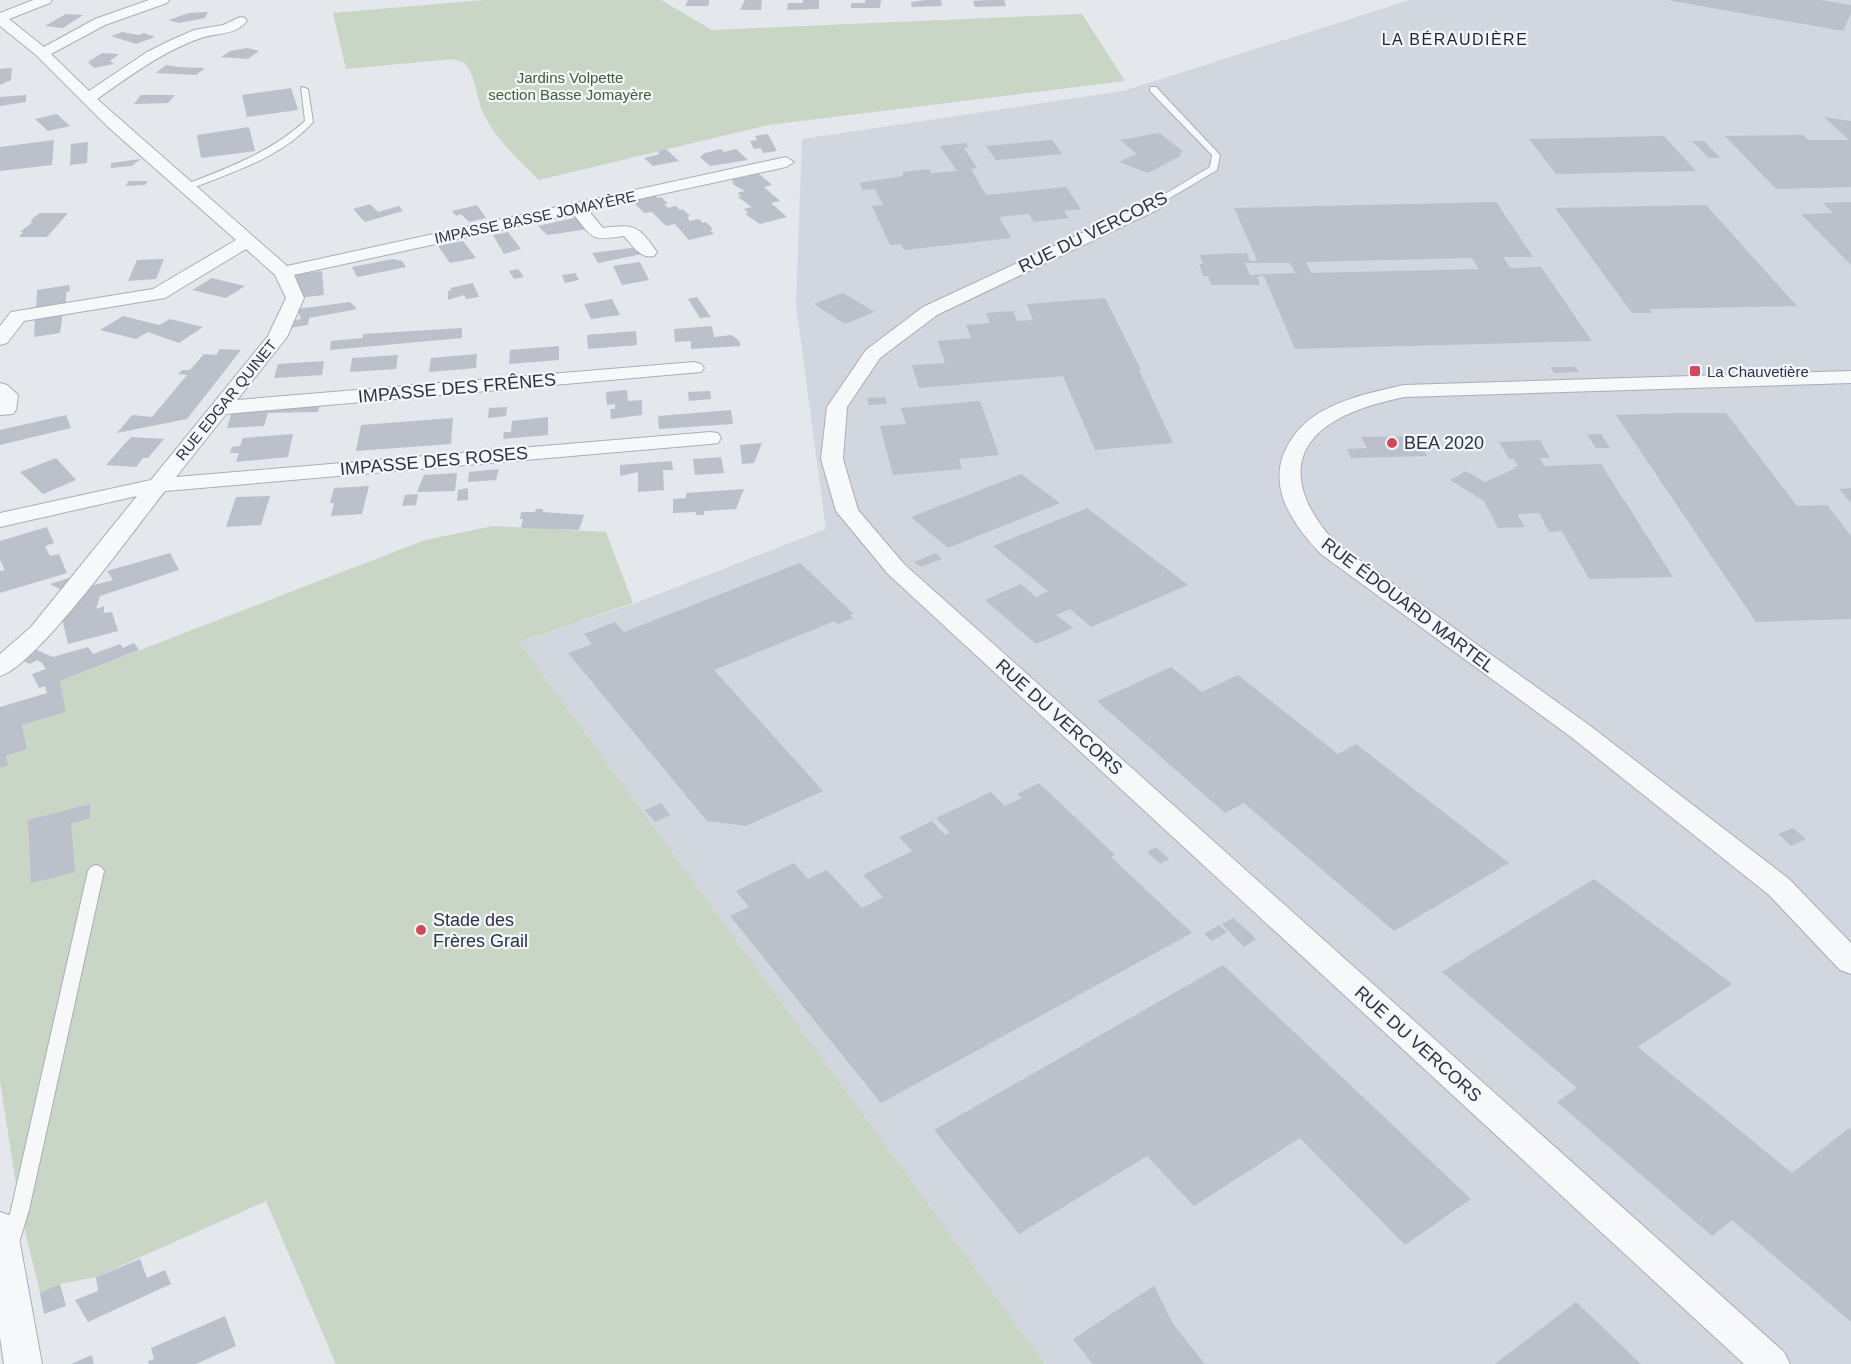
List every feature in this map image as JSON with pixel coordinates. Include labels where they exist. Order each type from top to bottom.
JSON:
[{"type":"street","points":[[0,20],[45,0]]},
{"type":"street","points":[[41,52],[53,49],[118,14],[162,0]]},
{"type":"street","name":"RUE EDGAR QUINET","points":[[0,20],[41,52],[87,99],[283,272],[295,298],[277,337],[40,632],[0,668]]},
{"type":"street","points":[[87,99],[152,55],[200,33],[226,28],[240,21]]},
{"type":"street","name":"IMPASSE BASSE JOMAYÈRE","points":[[283,272],[786,162]]},
{"type":"street","name":"RUE DU VERCORS","points":[[1153,205],[930,311],[873,354],[837,407],[832,459],[847,511],[896,569],[1771,1364]]},
{"type":"street","points":[[577,208],[600,234],[628,230],[648,252]]},
{"type":"street","points":[[0,339],[18,316],[158,294],[249,240]]},
{"type":"street","name":"IMPASSE DES FRÊNES","points":[[220,408],[694,368]]},
{"type":"street","name":"RUE ÉDOUARD MARTEL","points":[[1851,377],[1404,391],[1346,408],[1319,422],[1299,443],[1291,464],[1288,485],[1297,509],[1306,524],[1329,549],[1580,731],[1779,887],[1851,962]]},
{"type":"street","points":[[0,388],[8,395],[6,410]]},
{"type":"street","name":"IMPASSE DES ROSES","points":[[0,520],[157,484],[710,438]]},
{"type":"street","points":[[3,1242],[23,1364]]},
{"type":"lane","points":[[187,187],[260,157],[297,134],[309,122],[309,111],[303,89]]},
{"type":"lane","name":"RUE DU VERCORS","points":[[1153,89],[1216,154],[1214,168],[1153,205]]},
{"type":"lane","points":[[3,1242],[20,1210],[96,871]]},
{"type":"shaded area","points":[[1410,0],[1851,0],[1851,1364],[1045,1364],[519,642],[633,604],[826,529],[796,305],[802,139],[1123,91]]},
{"type":"green space","name":"Jardins Volpette section Basse Jomayère","points":[[484,0],[661,0],[712,30],[1082,14],[1125,81],[768,125],[539,180],[509,150],[489,124],[481,109],[472,75],[465,63],[452,59],[346,69],[333,13]]},
{"type":"green space","points":[[493,526],[606,532],[633,603],[519,642],[1045,1364],[336,1364],[266,1201],[96,1277],[60,1284],[40,1293],[20,1210],[0,1081],[0,768],[7,766],[6,756],[27,749],[22,725],[66,712],[60,681],[425,540]]},
{"type":"building","points":[[688,0],[709,0],[709,3],[708,6],[685,6]]},
{"type":"building","points":[[745,0],[762,0],[761,10],[740,10]]},
{"type":"building","points":[[803,0],[819,0],[819,9],[787,10],[788,3],[803,3]]},
{"type":"building","points":[[865,0],[881,0],[880,8],[851,8],[851,3],[865,3]]},
{"type":"building","points":[[941,0],[942,6],[912,7],[911,2]]},
{"type":"building","points":[[1004,0],[1006,6],[975,7],[973,1]]},
{"type":"building","points":[[1667,0],[1820,0],[1851,5],[1851,13],[1843,31]]},
{"type":"building","points":[[208,12],[205,18],[179,23],[168,20],[189,13]]},
{"type":"building","points":[[66,14],[83,15],[63,28],[45,26]]},
{"type":"building","points":[[122,32],[139,35],[144,33],[155,37],[136,44],[111,36]]},
{"type":"building","points":[[247,48],[259,51],[248,59],[221,57],[230,51]]},
{"type":"building","points":[[102,53],[119,54],[110,61],[114,64],[94,68],[88,62]]},
{"type":"building","points":[[166,65],[205,68],[196,75],[156,73]]},
{"type":"building","points":[[12,68],[11,80],[0,85],[0,69]]},
{"type":"building","points":[[291,88],[298,110],[247,117],[242,95]]},
{"type":"building","points":[[26,95],[26,102],[0,106],[0,97]]},
{"type":"building","points":[[141,95],[175,95],[168,103],[134,104]]},
{"type":"building","points":[[57,114],[70,126],[48,131],[35,119]]},
{"type":"building","points":[[1824,117],[1851,121],[1851,187],[1776,189],[1725,136],[1803,135],[1808,140],[1849,140]]},
{"type":"building","points":[[249,127],[255,151],[201,158],[197,135]]},
{"type":"building","points":[[1159,133],[1184,152],[1179,153],[1182,155],[1148,173],[1119,162],[1137,154],[1120,140]]},
{"type":"building","points":[[768,134],[777,151],[763,153],[761,148],[754,149],[750,141],[757,140],[755,136]]},
{"type":"building","points":[[1664,136],[1696,171],[1556,174],[1529,139]]},
{"type":"building","points":[[54,140],[52,165],[0,171],[0,147]]},
{"type":"building","points":[[1052,140],[1062,154],[996,160],[986,146]]},
{"type":"building","points":[[1692,141],[1704,141],[1720,158],[1709,158]]},
{"type":"building","points":[[88,142],[87,163],[70,165],[71,144]]},
{"type":"building","points":[[966,143],[968,147],[964,148],[977,168],[971,169],[986,195],[1066,187],[1081,209],[1064,211],[1069,218],[1034,222],[1029,214],[999,217],[1011,238],[904,250],[901,244],[890,245],[872,206],[883,205],[875,189],[863,190],[859,183],[903,176],[903,172],[929,169],[931,173],[957,171],[940,146]]},
{"type":"building","points":[[666,149],[679,161],[653,166],[644,158],[660,154],[657,152]]},
{"type":"building","points":[[721,149],[724,152],[736,149],[748,160],[710,166],[700,157],[705,153]]},
{"type":"building","points":[[141,159],[131,166],[111,168],[111,163]]},
{"type":"building","points":[[757,172],[772,185],[764,187],[780,201],[771,203],[787,217],[760,224],[745,214],[748,213],[744,209],[752,207],[738,197],[741,196],[737,193],[745,191],[734,185],[731,177]]},
{"type":"building","points":[[129,181],[148,181],[145,185],[125,186]]},
{"type":"building","points":[[654,194],[668,204],[664,204],[668,208],[676,206],[680,210],[683,209],[690,216],[687,217],[690,221],[699,219],[703,223],[706,222],[713,229],[710,230],[714,234],[689,240],[675,224],[666,226],[652,212],[644,213],[630,199]]},
{"type":"building","points":[[1496,202],[1533,257],[1503,257],[1510,268],[1541,267],[1592,341],[1295,349],[1264,276],[1257,277],[1260,285],[1211,285],[1208,276],[1203,276],[1199,264],[1203,264],[1200,255],[1247,253],[1250,261],[1257,260],[1234,208]],"holes":[[[1472,258],[1479,269],[1311,273],[1306,262]],[[1245,263],[1290,263],[1295,273],[1250,275]]]},
{"type":"building","points":[[1851,202],[1851,265],[1801,214],[1833,213],[1823,203]]},
{"type":"building","points":[[370,204],[378,212],[399,206],[403,211],[365,222],[353,209]]},
{"type":"building","points":[[477,205],[486,218],[469,222],[461,214],[456,216],[452,211]]},
{"type":"building","points":[[1706,205],[1797,306],[1650,309],[1652,313],[1632,313],[1555,208]]},
{"type":"building","points":[[40,213],[68,213],[47,237],[19,237],[23,232],[20,232]]},
{"type":"building","points":[[578,217],[589,229],[547,235],[538,226]]},
{"type":"building","points":[[508,232],[521,249],[504,254],[493,235]]},
{"type":"building","points":[[463,241],[476,258],[450,263],[438,246]]},
{"type":"building","points":[[638,247],[642,254],[598,263],[592,253]]},
{"type":"building","points":[[164,259],[156,279],[128,281],[137,260]]},
{"type":"building","points":[[393,259],[402,261],[406,267],[357,277],[352,267]]},
{"type":"building","points":[[640,262],[649,280],[622,285],[613,266]]},
{"type":"building","points":[[518,269],[524,277],[514,279],[509,271]]},
{"type":"building","points":[[322,271],[324,295],[298,298],[296,274]]},
{"type":"building","points":[[575,273],[579,280],[565,283],[562,275]]},
{"type":"building","points":[[212,278],[245,286],[226,298],[192,290]]},
{"type":"building","points":[[473,283],[479,297],[466,299],[464,295],[448,300],[448,291],[452,290],[450,288]]},
{"type":"building","points":[[69,285],[70,291],[66,292],[66,305],[36,310],[37,290]]},
{"type":"building","points":[[843,293],[875,312],[845,324],[814,304]]},
{"type":"building","points":[[697,297],[711,317],[700,318],[688,299]]},
{"type":"building","points":[[1105,298],[1141,370],[1139,370],[1173,443],[1095,450],[1063,376],[919,388],[912,365],[945,363],[938,341],[971,338],[966,325],[990,323],[986,313],[1013,311],[1017,321],[1033,320],[1027,304]]},
{"type":"building","points":[[612,299],[620,315],[591,319],[584,304]]},
{"type":"building","points":[[350,302],[357,309],[309,318],[308,325],[289,328],[290,321],[301,319],[297,309]]},
{"type":"building","points":[[63,312],[60,333],[34,337],[35,316]]},
{"type":"building","points":[[123,316],[159,325],[170,319],[203,327],[179,343],[148,332],[136,339],[100,330]]},
{"type":"building","points":[[712,326],[714,337],[732,335],[740,342],[740,346],[691,349],[691,341],[675,342],[674,329]]},
{"type":"building","points":[[462,328],[462,338],[330,350],[331,341],[363,338],[363,334]]},
{"type":"building","points":[[636,331],[637,345],[588,349],[587,335]]},
{"type":"building","points":[[559,346],[559,360],[509,364],[510,350]]},
{"type":"building","points":[[220,349],[241,350],[187,419],[117,433],[132,415],[152,417],[187,375],[178,374],[183,370],[190,370],[204,354],[216,355]]},
{"type":"building","points":[[477,354],[476,368],[429,372],[431,358]]},
{"type":"building","points":[[398,355],[396,369],[350,372],[352,358]]},
{"type":"building","points":[[324,361],[322,375],[274,378],[278,364]]},
{"type":"building","points":[[1550,367],[1575,367],[1579,372],[1554,373]]},
{"type":"building","points":[[627,390],[628,401],[642,400],[642,415],[611,419],[610,409],[615,409],[615,404],[607,405],[606,392]]},
{"type":"building","points":[[710,391],[711,399],[689,401],[688,392]]},
{"type":"building","points":[[885,397],[887,404],[869,405],[867,398]]},
{"type":"building","points":[[980,401],[999,455],[959,459],[962,469],[893,475],[880,426],[906,424],[901,408]]},
{"type":"building","points":[[320,405],[318,412],[268,413],[264,426],[227,428],[232,411]]},
{"type":"building","points":[[507,407],[506,416],[488,418],[489,408]]},
{"type":"building","points":[[731,410],[733,424],[659,429],[658,416]]},
{"type":"building","points":[[1726,413],[1797,506],[1827,505],[1851,536],[1851,619],[1756,622],[1616,415]]},
{"type":"building","points":[[66,415],[71,428],[0,445],[0,430]]},
{"type":"building","points":[[548,417],[548,435],[503,439],[504,432],[511,432],[512,421]]},
{"type":"building","points":[[453,418],[451,444],[356,451],[361,425]]},
{"type":"building","points":[[293,434],[288,457],[236,462],[239,453],[230,453],[232,447],[240,446],[243,438]]},
{"type":"building","points":[[1601,434],[1610,448],[1596,448],[1587,435]]},
{"type":"building","name":"BEA 2020","points":[[1417,436],[1427,456],[1351,458],[1347,449],[1367,448],[1361,437]]},
{"type":"building","points":[[131,437],[164,439],[148,458],[143,458],[136,467],[106,465]]},
{"type":"building","points":[[1540,440],[1550,458],[1540,458],[1544,466],[1601,464],[1673,577],[1589,579],[1562,531],[1549,532],[1539,513],[1517,514],[1525,527],[1498,528],[1484,501],[1450,480],[1466,471],[1485,482],[1514,469],[1513,467],[1518,467],[1514,459],[1509,459],[1499,442]]},
{"type":"building","points":[[762,443],[754,463],[742,464],[740,445]]},
{"type":"building","points":[[721,457],[724,473],[695,475],[693,459]]},
{"type":"building","points":[[56,458],[76,480],[43,494],[20,472]]},
{"type":"building","points":[[672,461],[673,470],[663,470],[664,490],[638,492],[638,472],[620,476],[620,465]]},
{"type":"building","points":[[499,469],[496,480],[468,482],[469,472]]},
{"type":"building","points":[[457,473],[455,491],[417,492],[424,475]]},
{"type":"building","points":[[1021,474],[1060,503],[948,548],[911,517]]},
{"type":"building","points":[[369,486],[362,514],[331,516],[334,503],[330,503],[334,488]]},
{"type":"building","points":[[468,488],[468,500],[457,501],[458,490]]},
{"type":"building","points":[[1851,488],[1851,503],[1839,489]]},
{"type":"building","points":[[744,489],[736,509],[704,511],[704,515],[696,515],[696,512],[673,513],[673,499],[686,498],[686,493]]},
{"type":"building","points":[[418,494],[416,505],[402,506],[405,495]]},
{"type":"building","points":[[270,496],[261,525],[226,527],[236,497]]},
{"type":"building","points":[[1087,508],[1188,585],[1091,627],[1070,609],[1056,615],[1073,628],[1036,644],[985,600],[1021,584],[1036,597],[1048,591],[993,546]]},
{"type":"building","points":[[536,509],[543,509],[543,512],[584,515],[579,530],[521,528],[523,519],[520,519],[521,512],[535,512]]},
{"type":"building","points":[[47,527],[54,543],[45,546],[50,556],[59,554],[67,573],[0,593],[0,571],[5,570],[0,560],[0,541]]},
{"type":"building","points":[[170,553],[179,570],[100,596],[96,609],[104,606],[104,613],[112,612],[118,631],[68,644],[62,618],[90,586],[113,580],[107,571]]},
{"type":"building","points":[[936,553],[942,559],[921,567],[914,562]]},
{"type":"building","points":[[800,563],[854,614],[850,615],[853,618],[838,624],[835,621],[714,670],[823,791],[746,826],[707,821],[568,653],[592,644],[584,634],[599,628],[615,622],[624,632]]},
{"type":"building","points":[[72,577],[64,591],[50,584]]},
{"type":"building","points":[[134,643],[139,650],[60,681],[66,712],[22,725],[27,749],[6,756],[8,766],[0,768],[0,707],[47,693],[45,686],[39,688],[32,674],[46,669],[42,663],[37,660],[30,664],[18,659],[32,648],[53,657],[88,647],[93,654],[120,644],[123,648]]},
{"type":"building","points":[[1171,667],[1202,692],[1238,675],[1338,754],[1356,744],[1509,863],[1394,931],[1244,803],[1225,813],[1097,701]]},
{"type":"building","points":[[1039,783],[1115,855],[1111,857],[1192,933],[881,1103],[730,916],[749,907],[736,891],[794,863],[808,879],[827,870],[862,908],[883,897],[863,875],[912,851],[899,837],[932,821],[945,835],[950,833],[936,818],[991,792],[1005,806],[1022,798],[1017,794]]},
{"type":"building","points":[[661,803],[670,815],[655,822],[645,810]]},
{"type":"building","points":[[90,804],[90,818],[71,823],[75,872],[31,883],[28,820]]},
{"type":"building","points":[[1793,828],[1806,839],[1791,846],[1778,834]]},
{"type":"building","points":[[1156,847],[1169,859],[1160,864],[1147,852]]},
{"type":"building","points":[[1594,879],[1732,984],[1638,1047],[1792,1173],[1849,1128],[1851,1130],[1851,1322],[1732,1220],[1712,1236],[1557,1102],[1577,1088],[1442,972]]},
{"type":"building","points":[[1233,918],[1256,939],[1244,947],[1222,924]]},
{"type":"building","points":[[1219,925],[1227,932],[1212,941],[1204,934]]},
{"type":"building","points":[[1223,965],[1471,1199],[1405,1245],[1300,1138],[1194,1206],[1147,1156],[1019,1234],[934,1130]]},
{"type":"building","points":[[140,1259],[147,1278],[165,1270],[171,1284],[88,1322],[75,1300],[98,1291],[96,1277]]},
{"type":"building","points":[[60,1284],[66,1306],[44,1314],[40,1293]]},
{"type":"building","points":[[1154,1286],[1173,1324],[1205,1364],[1093,1364],[1073,1339]]},
{"type":"building","points":[[1576,1302],[1641,1364],[1495,1364]]},
{"type":"building","points":[[225,1316],[236,1346],[196,1364],[149,1364],[148,1361],[154,1359],[151,1348]]},
{"type":"building","points":[[92,1355],[94,1364],[71,1364]]},
{"type":"place","name":"La Chauvetière","points":[[1695,371]]},
{"type":"place","name":"BEA 2020","points":[[1392,443]]},
{"type":"place","name":"Stade des Frères Grail","points":[[421,930]]},
{"type":"district","name":"LA BÉRAUDIÈRE","points":[[1455,39]]}]
